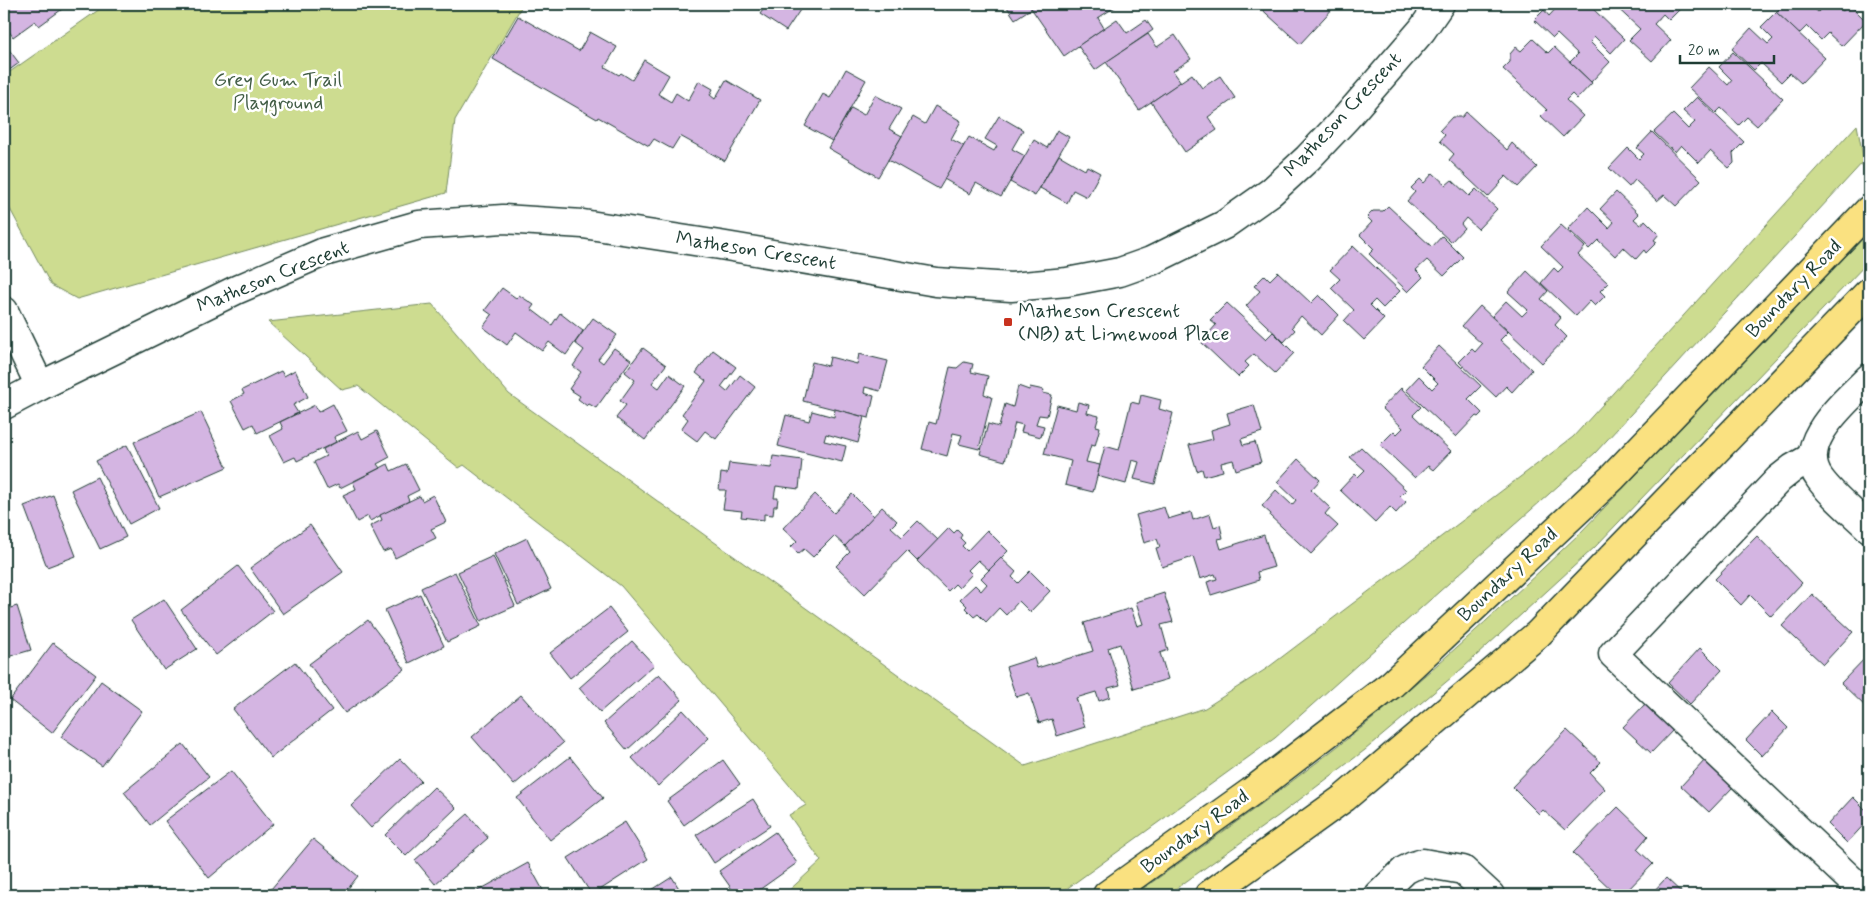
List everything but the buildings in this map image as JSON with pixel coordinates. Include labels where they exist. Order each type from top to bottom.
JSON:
[{"type":"main road","name":"Boundary Road","points":[[1107,895],[1251,792],[1392,684],[1612,478],[1869,210]]},
{"type":"main road","points":[[1210,895],[1344,798],[1538,634],[1869,292]]},
{"type":"street","name":"Matheson Crescent","points":[[4,405],[236,290],[324,252],[419,225],[503,219],[583,224],[936,282],[1011,287],[1068,282],[1120,272],[1151,261],[1224,225],[1271,192],[1308,158],[1346,118],[1422,30],[1440,4]]},
{"type":"street","points":[[4,312],[40,386]]},
{"type":"street","points":[[1869,378],[1829,419],[1818,435],[1813,447],[1812,457],[1818,478],[1869,528]]},
{"type":"street","points":[[1812,457],[1779,479],[1613,654],[1867,895]]},
{"type":"street","points":[[1379,895],[1405,870],[1423,863],[1463,870],[1490,895]]},
{"type":"green space","name":"Grey Gum Trail Playground","points":[[107,4],[523,4],[455,120],[446,193],[77,299],[51,285],[4,198],[4,76]]},
{"type":"green space","points":[[1857,125],[1864,161],[1595,453],[1275,738],[1058,895],[784,895],[821,861],[789,815],[806,805],[621,586],[464,465],[459,468],[358,386],[342,390],[268,322],[432,304],[509,394],[1025,766],[1205,708],[1266,669],[1573,437]]},
{"type":"green space","points":[[1869,232],[1869,261],[1595,547],[1464,667],[1365,750],[1278,816],[1167,895],[1134,895],[1262,804],[1324,757],[1436,666],[1580,533]]},
{"type":"place","name":"Matheson Crescent (NB) at Limewood Place","points":[[1008,322]]}]
